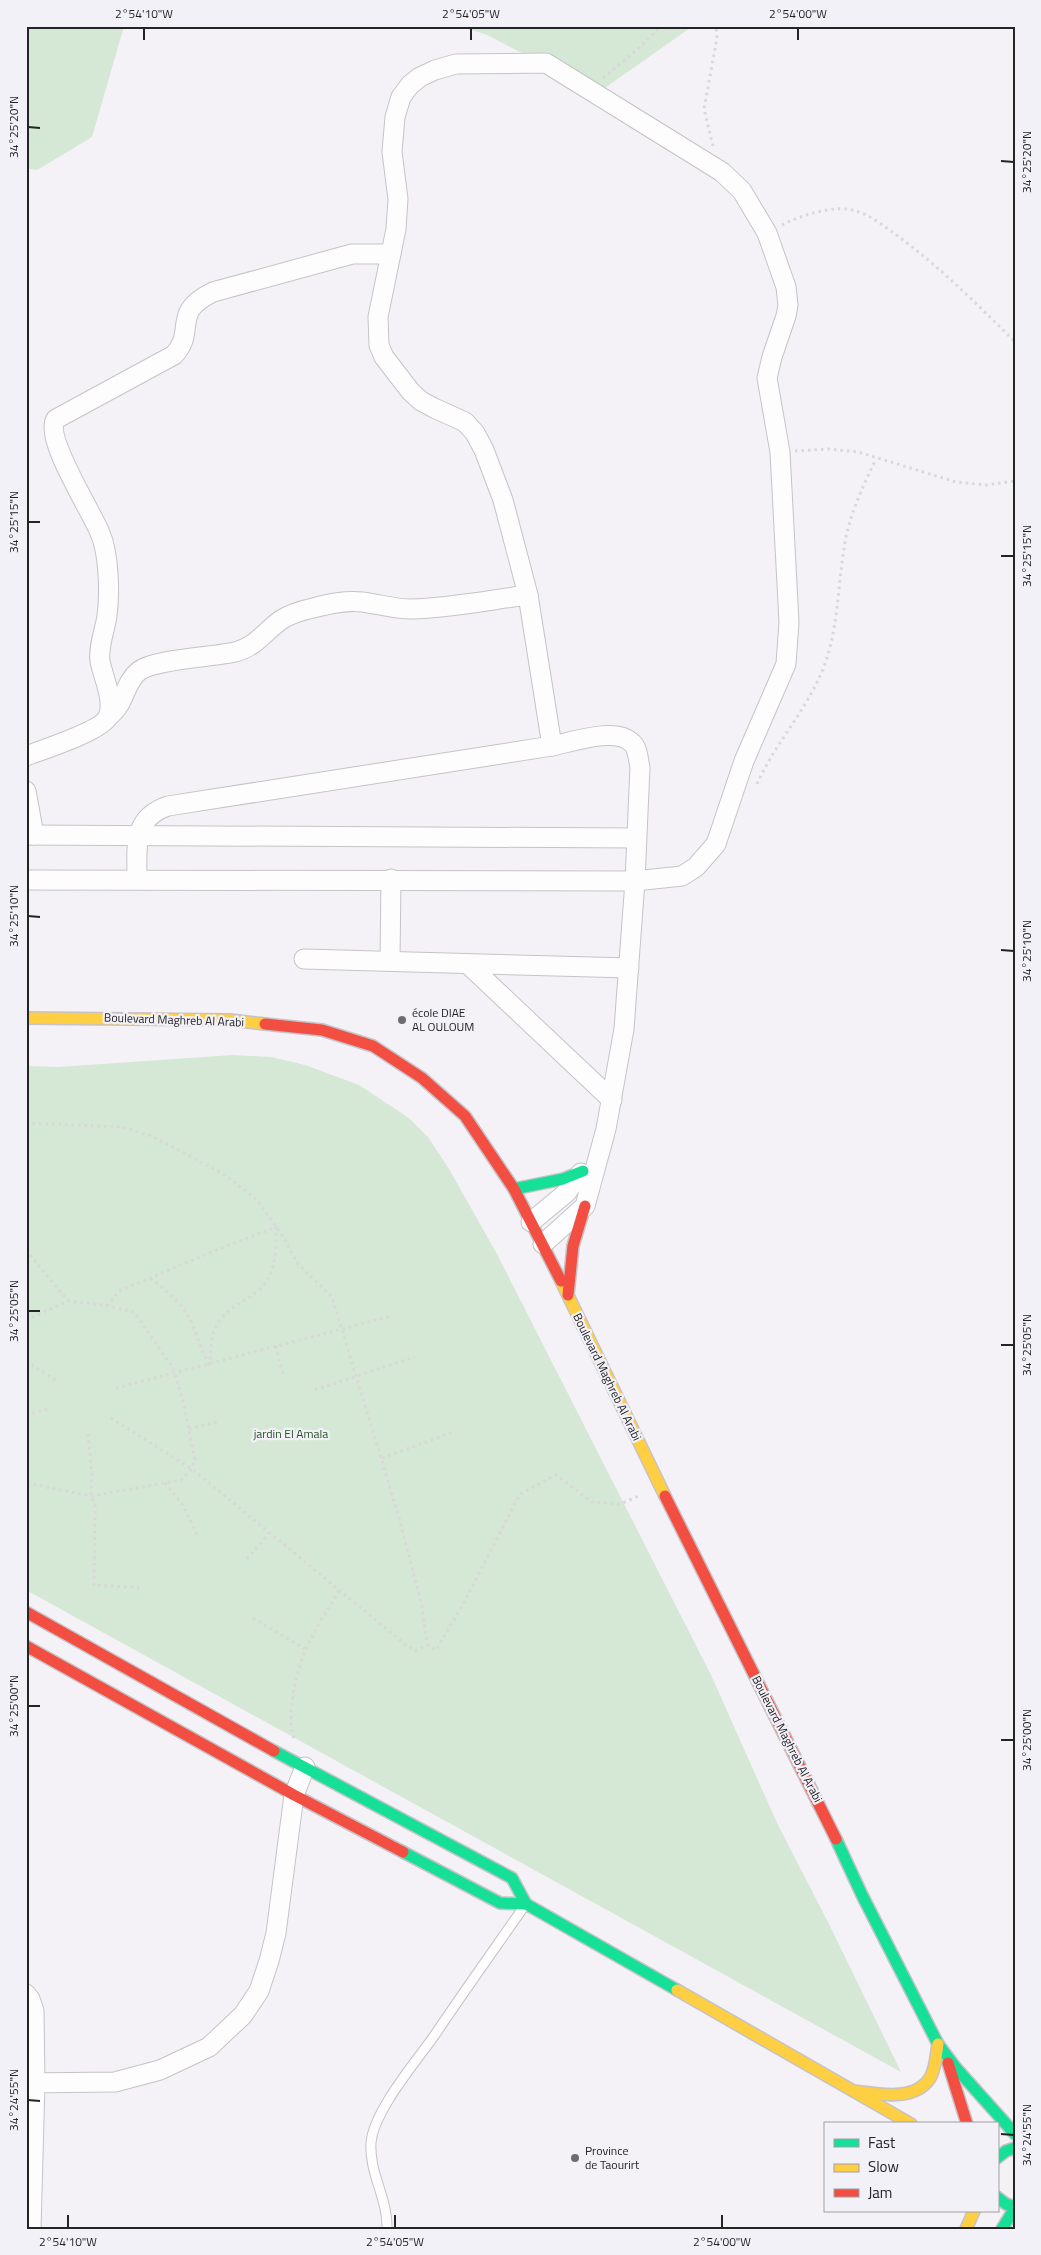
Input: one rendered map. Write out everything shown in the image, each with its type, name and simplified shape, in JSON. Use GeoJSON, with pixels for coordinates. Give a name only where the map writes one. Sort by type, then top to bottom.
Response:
{"type":"FeatureCollection","features":[{"type":"Feature","properties":{"kind":"main road","name":"Boulevard Maghreb Al Arabi"},"geometry":{"type":"LineString","coordinates":[[26,1018],[230,1020],[322,1030],[373,1046],[422,1078],[465,1116],[514,1190],[543,1244],[659,1486],[823,1810],[862,1895],[938,2044],[947,2059],[998,2112],[1015,2134]]}},
{"type":"Feature","properties":{"kind":"main road"},"geometry":{"type":"LineString","coordinates":[[514,1190],[562,1179],[583,1170]]}},
{"type":"Feature","properties":{"kind":"main road"},"geometry":{"type":"LineString","coordinates":[[568,1297],[573,1246],[585,1206]]}},
{"type":"Feature","properties":{"kind":"main road"},"geometry":{"type":"LineString","coordinates":[[26,1612],[107,1674],[294,1796],[500,1903],[526,1904],[907,2122]]}},
{"type":"Feature","properties":{"kind":"main road"},"geometry":{"type":"LineString","coordinates":[[26,1646],[107,1674],[266,1747],[305,1767],[512,1878],[526,1904]]}},
{"type":"Feature","properties":{"kind":"main road"},"geometry":{"type":"LineString","coordinates":[[854,2092],[891,2094],[918,2089],[926,2084],[930,2077],[938,2044]]}},
{"type":"Feature","properties":{"kind":"main road","name":"Boulevard Maghreb Al Arabi"},"geometry":{"type":"LineString","coordinates":[[947,2059],[966,2122]]}},
{"type":"Feature","properties":{"kind":"main road"},"geometry":{"type":"LineString","coordinates":[[998,2157],[1006,2151],[1015,2148]]}},
{"type":"Feature","properties":{"kind":"main road"},"geometry":{"type":"LineString","coordinates":[[998,2198],[1006,2204],[1015,2207],[1002,2229]]}},
{"type":"Feature","properties":{"kind":"main road"},"geometry":{"type":"LineString","coordinates":[[966,2229],[974,2212]]}},
{"type":"Feature","properties":{"kind":"street"},"geometry":{"type":"LineString","coordinates":[[26,880],[390,879],[635,881],[682,876],[696,867],[716,844],[744,761],[786,664],[789,622],[780,452],[767,378],[788,305],[781,269],[766,233],[742,191],[722,172],[546,63],[456,64],[420,77],[401,97],[395,117],[392,152],[398,199],[396,229],[378,317],[379,345],[390,364],[421,401],[465,422],[475,433],[484,450],[503,500],[528,595],[552,746]]}},
{"type":"Feature","properties":{"kind":"street"},"geometry":{"type":"LineString","coordinates":[[108,717],[109,698],[100,660],[107,614],[106,554],[100,533],[64,461],[52,424],[56,419],[174,355],[182,346],[188,310],[198,300],[213,292],[352,254],[391,254]]}},
{"type":"Feature","properties":{"kind":"street"},"geometry":{"type":"LineString","coordinates":[[26,756],[98,727],[121,704],[131,680],[140,670],[154,665],[211,657],[246,649],[264,637],[282,620],[312,608],[346,602],[362,602],[385,608],[411,609],[528,595]]}},
{"type":"Feature","properties":{"kind":"street"},"geometry":{"type":"LineString","coordinates":[[137,879],[138,835],[146,819],[155,810],[183,802],[552,746],[605,736],[618,735],[632,742],[638,752],[640,767],[635,881],[624,1029],[612,1100],[585,1206],[543,1244]]}},
{"type":"Feature","properties":{"kind":"street"},"geometry":{"type":"LineString","coordinates":[[26,791],[30,835],[636,838]]}},
{"type":"Feature","properties":{"kind":"street"},"geometry":{"type":"LineString","coordinates":[[390,879],[390,960]]}},
{"type":"Feature","properties":{"kind":"street"},"geometry":{"type":"LineString","coordinates":[[304,958],[390,960],[469,965],[630,968]]}},
{"type":"Feature","properties":{"kind":"street"},"geometry":{"type":"LineString","coordinates":[[469,965],[612,1100]]}},
{"type":"Feature","properties":{"kind":"street"},"geometry":{"type":"LineString","coordinates":[[531,1222],[566,1193],[603,1141]]}},
{"type":"Feature","properties":{"kind":"street"},"geometry":{"type":"LineString","coordinates":[[31,2083],[115,2082],[160,2070],[209,2047],[243,2015],[259,1992],[274,1942],[294,1796],[305,1767]]}},
{"type":"Feature","properties":{"kind":"street"},"geometry":{"type":"LineString","coordinates":[[26,1994],[34,2011],[29,2223]]}},
{"type":"Feature","properties":{"kind":"lane"},"geometry":{"type":"LineString","coordinates":[[387,2229],[388,2217],[372,2163],[371,2144],[373,2128],[378,2117],[526,1904]]}},
{"type":"Feature","properties":{"kind":"path"},"geometry":{"type":"LineString","coordinates":[[589,89],[637,50],[661,26]]}},
{"type":"Feature","properties":{"kind":"path"},"geometry":{"type":"LineString","coordinates":[[716,26],[717,38],[704,109],[707,129],[722,172]]}},
{"type":"Feature","properties":{"kind":"path"},"geometry":{"type":"LineString","coordinates":[[766,233],[795,218],[826,210],[855,210],[879,222],[916,249],[961,288],[1015,342]]}},
{"type":"Feature","properties":{"kind":"path"},"geometry":{"type":"LineString","coordinates":[[780,452],[829,450],[858,452],[956,482],[986,484],[1015,481]]}},
{"type":"Feature","properties":{"kind":"path"},"geometry":{"type":"LineString","coordinates":[[756,785],[774,750],[804,708],[826,660],[832,635],[846,538],[852,510],[876,459]]}},
{"type":"Feature","properties":{"kind":"path"},"geometry":{"type":"LineString","coordinates":[[26,1123],[122,1127],[152,1136],[225,1174],[257,1200],[298,1264],[332,1297],[382,1458],[422,1606],[427,1644],[436,1650],[461,1608],[520,1494],[556,1475],[592,1502],[620,1504],[659,1486]]}},
{"type":"Feature","properties":{"kind":"path"},"geometry":{"type":"LineString","coordinates":[[107,1306],[119,1291],[214,1251],[276,1228]]}},
{"type":"Feature","properties":{"kind":"path"},"geometry":{"type":"LineString","coordinates":[[210,1364],[210,1344],[218,1323],[235,1305],[256,1293],[273,1272],[276,1228]]}},
{"type":"Feature","properties":{"kind":"path"},"geometry":{"type":"LineString","coordinates":[[26,1250],[68,1301]]}},
{"type":"Feature","properties":{"kind":"path"},"geometry":{"type":"LineString","coordinates":[[150,1279],[171,1295],[186,1311],[203,1353],[210,1364]]}},
{"type":"Feature","properties":{"kind":"path"},"geometry":{"type":"LineString","coordinates":[[26,1320],[68,1301],[134,1312],[164,1352],[175,1372],[195,1459],[192,1469],[181,1480],[91,1496],[26,1483]]}},
{"type":"Feature","properties":{"kind":"path"},"geometry":{"type":"LineString","coordinates":[[116,1388],[392,1316]]}},
{"type":"Feature","properties":{"kind":"path"},"geometry":{"type":"LineString","coordinates":[[276,1346],[284,1376]]}},
{"type":"Feature","properties":{"kind":"path"},"geometry":{"type":"LineString","coordinates":[[314,1390],[414,1357]]}},
{"type":"Feature","properties":{"kind":"path"},"geometry":{"type":"LineString","coordinates":[[26,1361],[55,1380]]}},
{"type":"Feature","properties":{"kind":"path"},"geometry":{"type":"LineString","coordinates":[[26,1415],[48,1409]]}},
{"type":"Feature","properties":{"kind":"path"},"geometry":{"type":"LineString","coordinates":[[111,1418],[192,1469],[410,1648],[415,1650],[427,1644]]}},
{"type":"Feature","properties":{"kind":"path"},"geometry":{"type":"LineString","coordinates":[[189,1429],[217,1422]]}},
{"type":"Feature","properties":{"kind":"path"},"geometry":{"type":"LineString","coordinates":[[382,1458],[451,1433]]}},
{"type":"Feature","properties":{"kind":"path"},"geometry":{"type":"LineString","coordinates":[[88,1434],[92,1476],[91,1496],[94,1506],[94,1585],[143,1588]]}},
{"type":"Feature","properties":{"kind":"path"},"geometry":{"type":"LineString","coordinates":[[165,1483],[183,1505],[197,1535]]}},
{"type":"Feature","properties":{"kind":"path"},"geometry":{"type":"LineString","coordinates":[[247,1559],[269,1533]]}},
{"type":"Feature","properties":{"kind":"path"},"geometry":{"type":"LineString","coordinates":[[305,1767],[293,1734],[291,1712],[294,1680],[305,1649],[339,1591]]}},
{"type":"Feature","properties":{"kind":"path"},"geometry":{"type":"LineString","coordinates":[[253,1618],[305,1649]]}},
{"type":"Feature","properties":{"kind":"green space"},"geometry":{"type":"Polygon","coordinates":[[[26,26],[124,26],[92,137],[37,170],[26,168],[26,26]]]}},
{"type":"Feature","properties":{"kind":"green space"},"geometry":{"type":"Polygon","coordinates":[[[457,26],[693,26],[599,92],[485,34],[457,26]]]}},
{"type":"Feature","properties":{"kind":"green space","name":"jardin El Amala"},"geometry":{"type":"Polygon","coordinates":[[[233,1055],[271,1057],[305,1065],[359,1085],[409,1118],[428,1137],[449,1169],[497,1254],[711,1675],[777,1823],[829,1924],[901,2072],[26,1590],[26,1066],[58,1067],[233,1055]]]}},
{"type":"Feature","properties":{"kind":"traffic: fast"},"geometry":{"type":"LineString","coordinates":[[514,1189],[563,1179],[583,1171]]}},
{"type":"Feature","properties":{"kind":"traffic: fast"},"geometry":{"type":"LineString","coordinates":[[274,1751],[512,1878],[526,1904]]}},
{"type":"Feature","properties":{"kind":"traffic: fast"},"geometry":{"type":"LineString","coordinates":[[836,1839],[862,1895],[938,2044],[956,2068],[1015,2134]]}},
{"type":"Feature","properties":{"kind":"traffic: fast"},"geometry":{"type":"LineString","coordinates":[[403,1852],[500,1903],[526,1904],[677,1990]]}},
{"type":"Feature","properties":{"kind":"traffic: fast"},"geometry":{"type":"LineString","coordinates":[[998,2157],[1006,2151],[1015,2148]]}},
{"type":"Feature","properties":{"kind":"traffic: fast"},"geometry":{"type":"LineString","coordinates":[[998,2198],[1006,2204],[1015,2207]]}},
{"type":"Feature","properties":{"kind":"traffic: fast"},"geometry":{"type":"LineString","coordinates":[[1002,2229],[1015,2208]]}},
{"type":"Feature","properties":{"kind":"traffic: slow"},"geometry":{"type":"LineString","coordinates":[[26,1018],[230,1020],[265,1024]]}},
{"type":"Feature","properties":{"kind":"traffic: slow"},"geometry":{"type":"LineString","coordinates":[[561,1281],[665,1496]]}},
{"type":"Feature","properties":{"kind":"traffic: slow"},"geometry":{"type":"LineString","coordinates":[[677,1990],[908,2122]]}},
{"type":"Feature","properties":{"kind":"traffic: slow"},"geometry":{"type":"LineString","coordinates":[[854,2091],[885,2095],[915,2091],[923,2086],[932,2074],[938,2044]]}},
{"type":"Feature","properties":{"kind":"traffic: slow"},"geometry":{"type":"LineString","coordinates":[[966,2229],[974,2212]]}},
{"type":"Feature","properties":{"kind":"traffic: jam"},"geometry":{"type":"LineString","coordinates":[[265,1024],[322,1030],[373,1046],[422,1078],[465,1116],[514,1189],[561,1281]]}},
{"type":"Feature","properties":{"kind":"traffic: jam"},"geometry":{"type":"LineString","coordinates":[[568,1295],[573,1246],[585,1206]]}},
{"type":"Feature","properties":{"kind":"traffic: jam"},"geometry":{"type":"LineString","coordinates":[[665,1496],[836,1839]]}},
{"type":"Feature","properties":{"kind":"traffic: jam"},"geometry":{"type":"LineString","coordinates":[[26,1612],[274,1751]]}},
{"type":"Feature","properties":{"kind":"traffic: jam"},"geometry":{"type":"LineString","coordinates":[[26,1646],[294,1795],[403,1852]]}},
{"type":"Feature","properties":{"kind":"traffic: jam"},"geometry":{"type":"LineString","coordinates":[[948,2063],[966,2122]]}},
{"type":"Feature","properties":{"kind":"place","name":"école DIAE AL OULOUM"},"geometry":{"type":"Point","coordinates":[402,1020]}},
{"type":"Feature","properties":{"kind":"place","name":"Province de Taourirt"},"geometry":{"type":"Point","coordinates":[575,2158]}}]}
